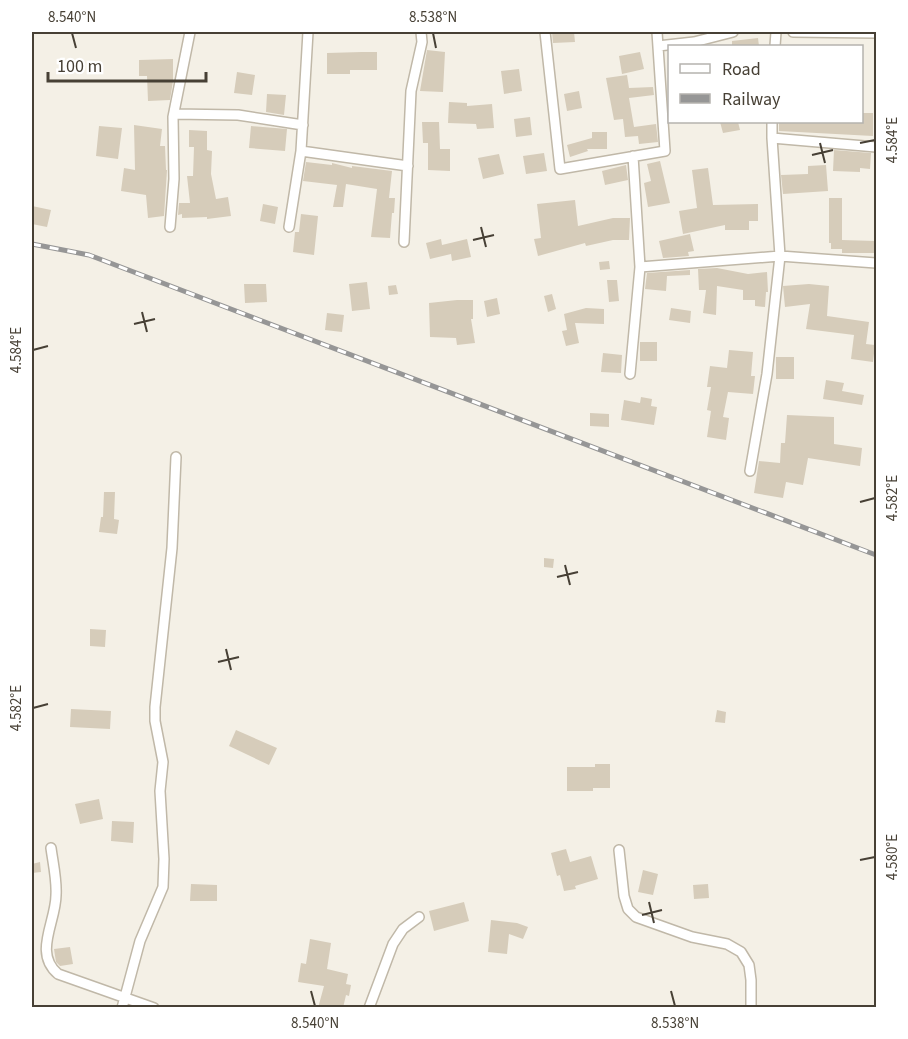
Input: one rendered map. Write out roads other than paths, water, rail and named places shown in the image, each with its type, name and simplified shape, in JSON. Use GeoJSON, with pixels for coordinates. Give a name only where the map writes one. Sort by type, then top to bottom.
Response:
{"type":"FeatureCollection","features":[{"type":"Feature","properties":{"kind":"street"},"geometry":{"type":"LineString","coordinates":[[170,227],[174,179],[174,114],[190,32]]}},
{"type":"Feature","properties":{"kind":"street"},"geometry":{"type":"LineString","coordinates":[[289,227],[301,151],[308,32]]}},
{"type":"Feature","properties":{"kind":"street"},"geometry":{"type":"LineString","coordinates":[[404,242],[411,91],[422,42],[421,32]]}},
{"type":"Feature","properties":{"kind":"street"},"geometry":{"type":"LineString","coordinates":[[545,32],[560,169],[665,151],[657,32]]}},
{"type":"Feature","properties":{"kind":"street"},"geometry":{"type":"LineString","coordinates":[[658,46],[694,42],[733,32]]}},
{"type":"Feature","properties":{"kind":"street"},"geometry":{"type":"LineString","coordinates":[[793,32],[876,33]]}},
{"type":"Feature","properties":{"kind":"street"},"geometry":{"type":"LineString","coordinates":[[174,114],[238,115],[303,125]]}},
{"type":"Feature","properties":{"kind":"street"},"geometry":{"type":"LineString","coordinates":[[750,471],[767,374],[780,256],[772,123]]}},
{"type":"Feature","properties":{"kind":"street"},"geometry":{"type":"LineString","coordinates":[[772,138],[876,147]]}},
{"type":"Feature","properties":{"kind":"street"},"geometry":{"type":"LineString","coordinates":[[301,151],[408,166]]}},
{"type":"Feature","properties":{"kind":"street"},"geometry":{"type":"LineString","coordinates":[[630,374],[640,267],[633,156]]}},
{"type":"Feature","properties":{"kind":"street"},"geometry":{"type":"LineString","coordinates":[[640,267],[780,256],[876,263]]}},
{"type":"Feature","properties":{"kind":"street"},"geometry":{"type":"LineString","coordinates":[[122,1008],[140,941],[163,887],[164,859],[160,790],[162,762],[155,707],[172,548],[176,457]]}},
{"type":"Feature","properties":{"kind":"street"},"geometry":{"type":"LineString","coordinates":[[51,848],[56,896],[46,942],[50,968],[58,975],[154,1008]]}},
{"type":"Feature","properties":{"kind":"street"},"geometry":{"type":"LineString","coordinates":[[619,850],[624,896],[628,909],[636,917],[692,937],[727,944],[741,952],[749,965],[752,980],[751,1008]]}},
{"type":"Feature","properties":{"kind":"street"},"geometry":{"type":"LineString","coordinates":[[369,1008],[393,944],[403,929],[419,917]]}},
{"type":"Feature","properties":{"kind":"railway"},"geometry":{"type":"LineString","coordinates":[[32,244],[89,255],[876,555]]}}]}
